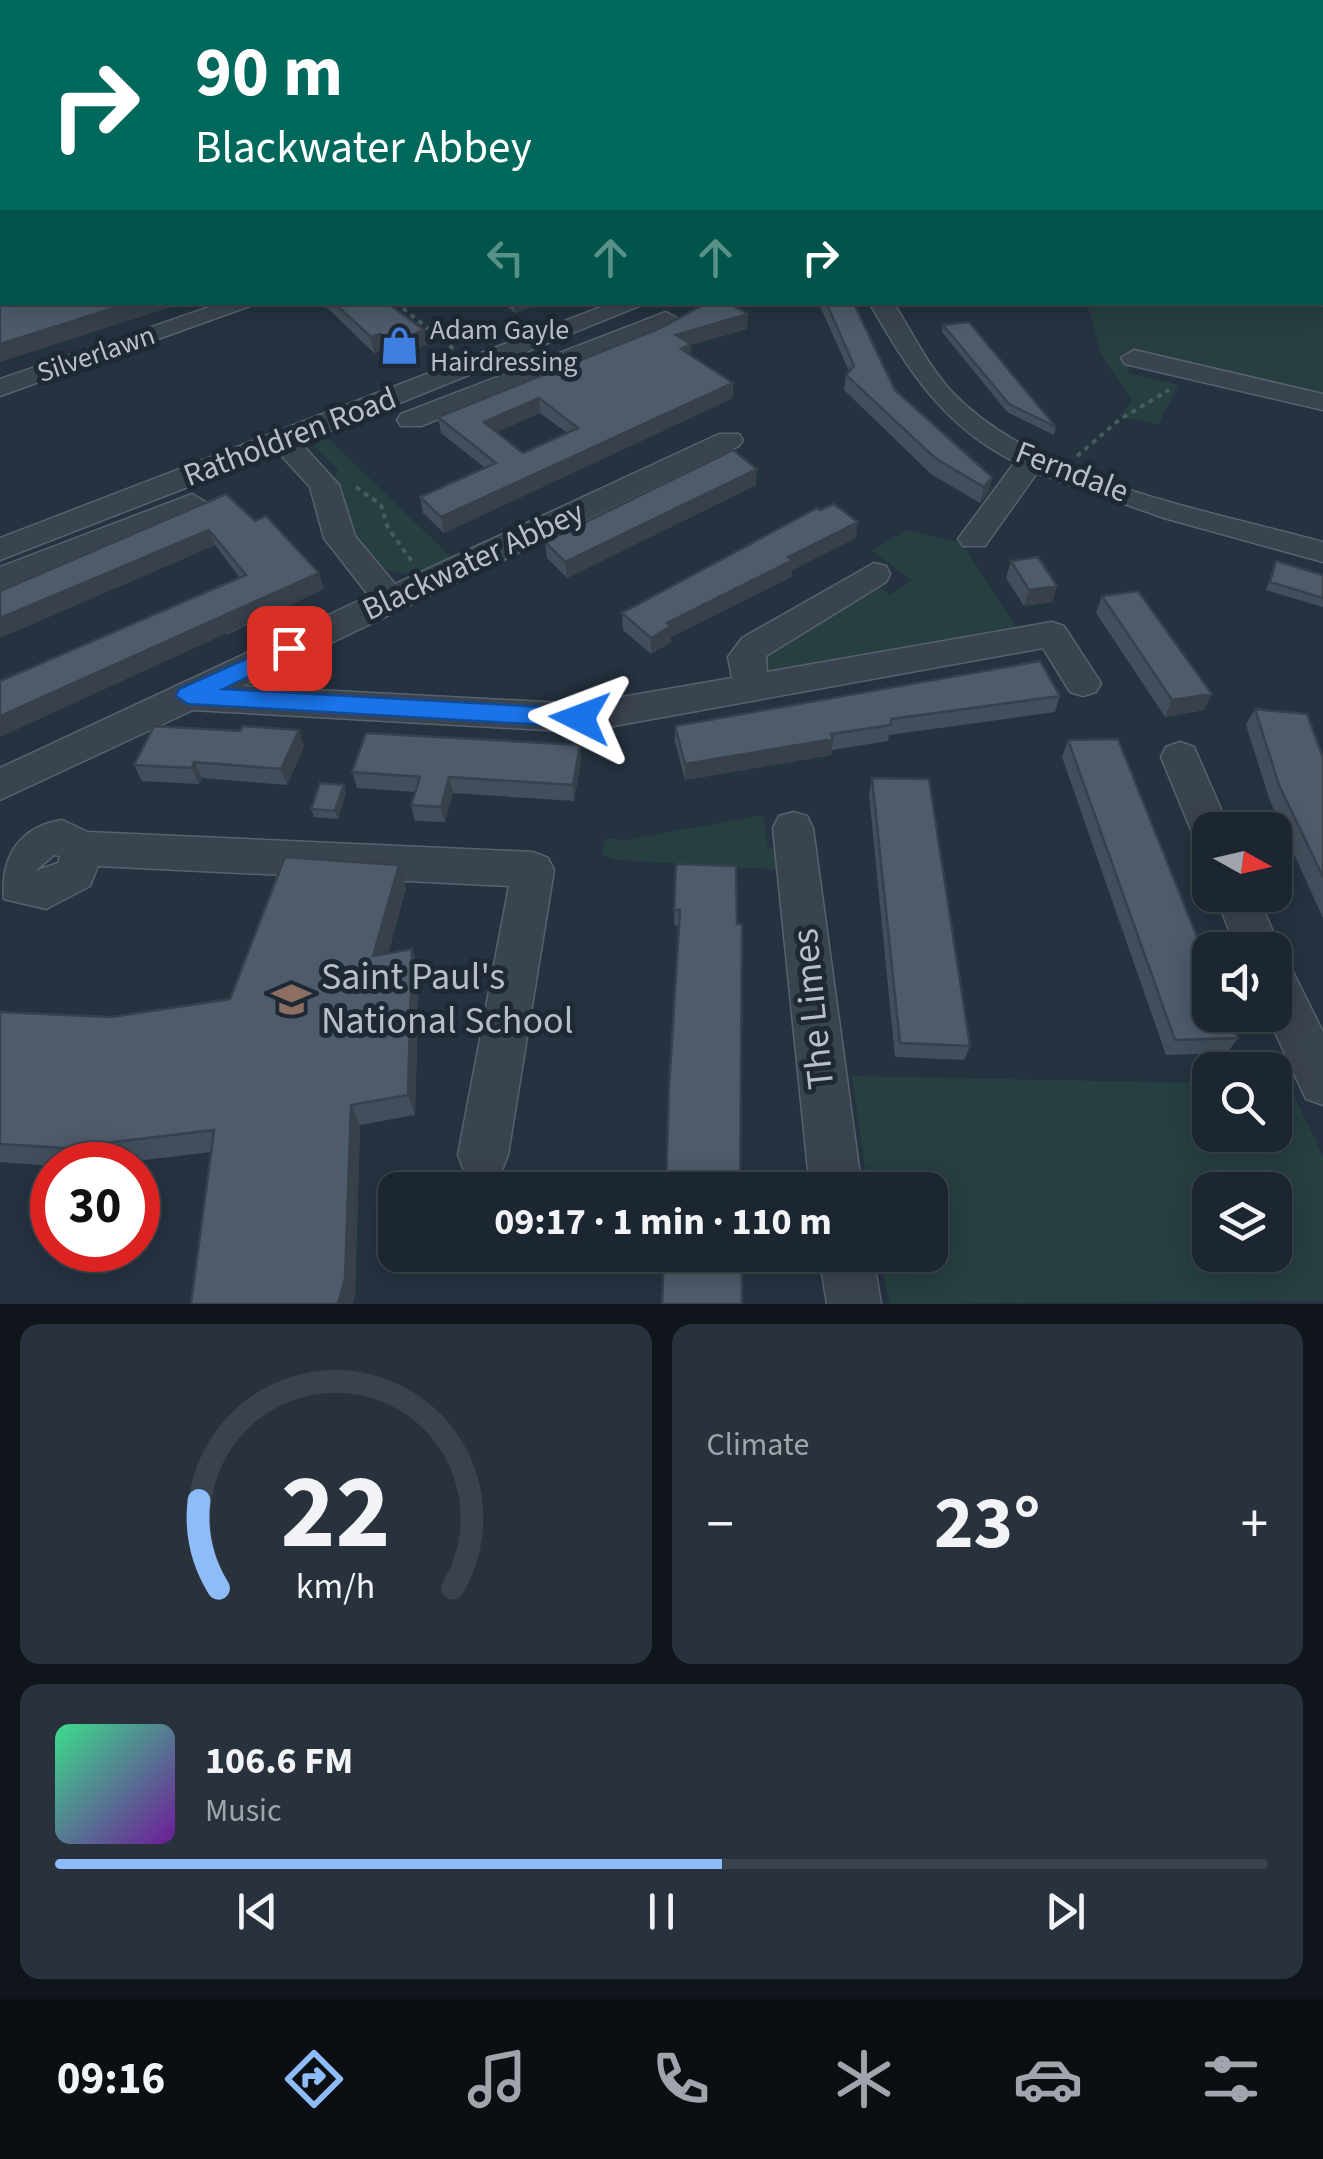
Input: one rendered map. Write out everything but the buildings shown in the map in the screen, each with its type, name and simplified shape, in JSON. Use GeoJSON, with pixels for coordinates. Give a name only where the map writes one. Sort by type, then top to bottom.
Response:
{"type":"FeatureCollection","features":[{"type":"Feature","properties":{"kind":"street","name":"Silverlawn"},"geometry":{"type":"LineString","coordinates":[[0,388],[240,305]]}},
{"type":"Feature","properties":{"kind":"street","name":"Ratholdren Road"},"geometry":{"type":"LineString","coordinates":[[0,550],[475,366],[525,360],[631,305]]}},
{"type":"Feature","properties":{"kind":"street","name":"Ferndale"},"geometry":{"type":"LineString","coordinates":[[884,305],[945,400],[975,426],[1031,461],[1323,552]]}},
{"type":"Feature","properties":{"kind":"street"},"geometry":{"type":"LineString","coordinates":[[411,420],[525,360],[666,319]]}},
{"type":"Feature","properties":{"kind":"street"},"geometry":{"type":"LineString","coordinates":[[1134,358],[1323,402]]}},
{"type":"Feature","properties":{"kind":"street"},"geometry":{"type":"LineString","coordinates":[[283,440],[324,485],[346,547],[390,600]]}},
{"type":"Feature","properties":{"kind":"street","name":"Blackwater Abbey"},"geometry":{"type":"LineString","coordinates":[[0,785],[729,440]]}},
{"type":"Feature","properties":{"kind":"street"},"geometry":{"type":"LineString","coordinates":[[974,538],[1031,461]]}},
{"type":"Feature","properties":{"kind":"street"},"geometry":{"type":"LineString","coordinates":[[0,579],[192,503]]}},
{"type":"Feature","properties":{"kind":"street"},"geometry":{"type":"LineString","coordinates":[[752,689],[746,658],[754,646],[874,574]]}},
{"type":"Feature","properties":{"kind":"street"},"geometry":{"type":"LineString","coordinates":[[188,696],[580,718],[1052,634],[1083,683]]}},
{"type":"Feature","properties":{"kind":"street"},"geometry":{"type":"LineString","coordinates":[[1180,757],[1203,812]]}},
{"type":"Feature","properties":{"kind":"street","name":"The Limes"},"geometry":{"type":"LineString","coordinates":[[793,828],[833,1172]]}},
{"type":"Feature","properties":{"kind":"street"},"geometry":{"type":"LineString","coordinates":[[8,863],[19,886],[46,891],[76,874],[83,849],[134,848],[533,870],[483,1156]]}},
{"type":"Feature","properties":{"kind":"street"},"geometry":{"type":"LineString","coordinates":[[1292,1018],[1323,1082]]}},
{"type":"Feature","properties":{"kind":"street"},"geometry":{"type":"LineString","coordinates":[[849,1272],[854,1304]]}},
{"type":"Feature","properties":{"kind":"path"},"geometry":{"type":"LineString","coordinates":[[399,305],[475,366]]}},
{"type":"Feature","properties":{"kind":"path"},"geometry":{"type":"LineString","coordinates":[[1060,472],[1119,420],[1149,401],[1179,385],[1215,377]]}},
{"type":"Feature","properties":{"kind":"path"},"geometry":{"type":"LineString","coordinates":[[316,474],[348,480],[381,505],[404,554],[431,580]]}},
{"type":"Feature","properties":{"kind":"green space"},"geometry":{"type":"Polygon","coordinates":[[[1088,305],[1323,305],[1323,397],[1134,353],[1128,373],[1179,385],[1158,425],[1120,416],[1132,401],[1101,355],[1088,305]]]}},
{"type":"Feature","properties":{"kind":"green space"},"geometry":{"type":"Polygon","coordinates":[[[326,436],[454,560],[428,571],[406,574],[388,570],[373,560],[350,526],[332,482],[338,470],[314,447],[318,438],[326,436]]]}},
{"type":"Feature","properties":{"kind":"green space"},"geometry":{"type":"Polygon","coordinates":[[[906,530],[962,543],[1020,633],[777,675],[762,670],[766,653],[878,587],[890,595],[912,580],[871,551],[906,530]]]}},
{"type":"Feature","properties":{"kind":"green space"},"geometry":{"type":"Polygon","coordinates":[[[763,815],[768,847],[782,849],[784,870],[615,860],[601,854],[606,838],[625,840],[763,815]]]}},
{"type":"Feature","properties":{"kind":"green space"},"geometry":{"type":"Polygon","coordinates":[[[852,1076],[1192,1083],[1192,1152],[1292,1152],[1292,1091],[1323,1156],[1323,1301],[890,1304],[883,1272],[948,1272],[948,1172],[865,1172],[852,1076]]]}},
{"type":"Feature","properties":{"kind":"place","name":"Adam Gayle Hairdressing"},"geometry":{"type":"Point","coordinates":[400,346]}},
{"type":"Feature","properties":{"kind":"place","name":"Saint Paul's National School"},"geometry":{"type":"Point","coordinates":[291,999]}},
{"type":"Feature","properties":{"kind":"route"},"geometry":{"type":"LineString","coordinates":[[289,648],[188,696],[580,718]]}}]}
